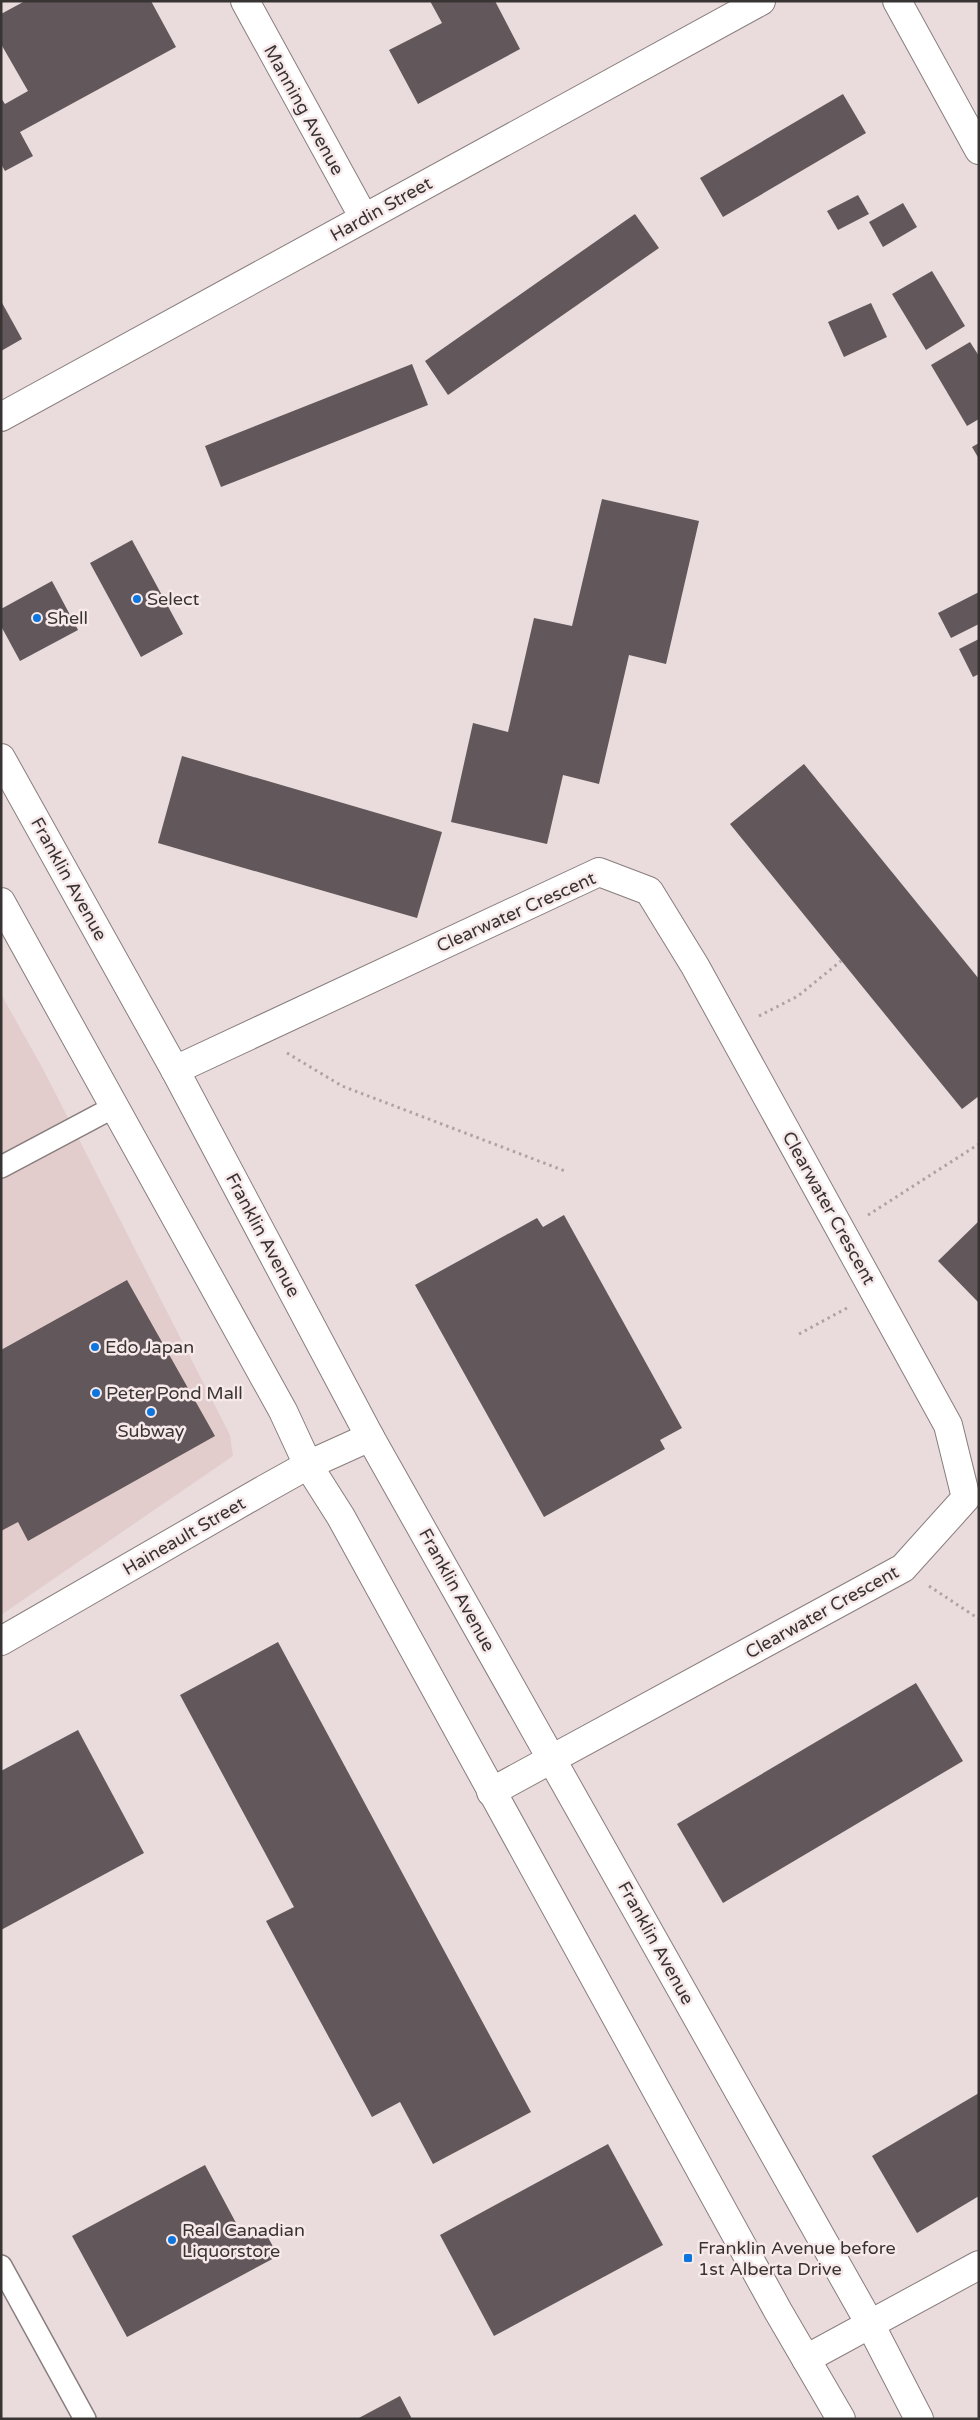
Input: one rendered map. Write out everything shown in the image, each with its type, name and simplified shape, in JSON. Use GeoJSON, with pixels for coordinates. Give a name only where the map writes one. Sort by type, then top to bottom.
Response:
{"type":"FeatureCollection","features":[{"type":"Feature","properties":{"kind":"street","name":"Manning Avenue"},"geometry":{"type":"LineString","coordinates":[[245,1],[364,218]]}},
{"type":"Feature","properties":{"kind":"street","name":"Hardin Street"},"geometry":{"type":"LineString","coordinates":[[1,417],[761,1]]}},
{"type":"Feature","properties":{"kind":"street"},"geometry":{"type":"LineString","coordinates":[[897,1],[979,150]]}},
{"type":"Feature","properties":{"kind":"street","name":"Franklin Avenue"},"geometry":{"type":"LineString","coordinates":[[1,758],[175,1070],[370,1438],[870,2324],[919,2419]]}},
{"type":"Feature","properties":{"kind":"street","name":"Clearwater Crescent"},"geometry":{"type":"LineString","coordinates":[[175,1070],[599,872],[649,891],[695,966],[948,1425],[966,1498],[903,1568],[553,1760],[491,1792]]}},
{"type":"Feature","properties":{"kind":"street"},"geometry":{"type":"LineString","coordinates":[[1,902],[283,1411],[308,1465],[341,1517],[491,1792],[841,2419]]}},
{"type":"Feature","properties":{"kind":"street","name":"Haineault Street"},"geometry":{"type":"LineString","coordinates":[[1,1641],[308,1465],[370,1438]]}},
{"type":"Feature","properties":{"kind":"street"},"geometry":{"type":"LineString","coordinates":[[806,2359],[979,2265]]}},
{"type":"Feature","properties":{"kind":"lane"},"geometry":{"type":"LineString","coordinates":[[1,1167],[114,1107]]}},
{"type":"Feature","properties":{"kind":"lane"},"geometry":{"type":"LineString","coordinates":[[1,2266],[85,2419]]}},
{"type":"Feature","properties":{"kind":"path"},"geometry":{"type":"LineString","coordinates":[[730,1030],[798,996],[841,962]]}},
{"type":"Feature","properties":{"kind":"path"},"geometry":{"type":"LineString","coordinates":[[254,1033],[342,1086],[565,1170]]}},
{"type":"Feature","properties":{"kind":"path"},"geometry":{"type":"LineString","coordinates":[[842,1232],[979,1144]]}},
{"type":"Feature","properties":{"kind":"path"},"geometry":{"type":"LineString","coordinates":[[799,1334],[875,1293]]}},
{"type":"Feature","properties":{"kind":"path"},"geometry":{"type":"LineString","coordinates":[[903,1568],[979,1619]]}},
{"type":"Feature","properties":{"kind":"shaded area"},"geometry":{"type":"Polygon","coordinates":[[[1,994],[43,1069],[230,1435],[233,1456],[1,1615],[1,994]]]}},
{"type":"Feature","properties":{"kind":"building"},"geometry":{"type":"Polygon","coordinates":[[[25,1],[151,1],[176,47],[20,132],[33,156],[5,171],[1,164],[1,98],[5,104],[28,91],[1,44],[1,14],[25,1]]]}},
{"type":"Feature","properties":{"kind":"building"},"geometry":{"type":"Polygon","coordinates":[[[430,1],[495,1],[520,49],[418,104],[389,50],[442,23],[430,1]]]}},
{"type":"Feature","properties":{"kind":"building"},"geometry":{"type":"Polygon","coordinates":[[[843,94],[866,133],[723,217],[700,178],[843,94]]]}},
{"type":"Feature","properties":{"kind":"building"},"geometry":{"type":"Polygon","coordinates":[[[858,195],[869,214],[838,230],[827,211],[858,195]]]}},
{"type":"Feature","properties":{"kind":"building"},"geometry":{"type":"Polygon","coordinates":[[[903,203],[917,227],[883,247],[869,222],[903,203]]]}},
{"type":"Feature","properties":{"kind":"building"},"geometry":{"type":"Polygon","coordinates":[[[635,214],[659,248],[448,395],[425,361],[635,214]]]}},
{"type":"Feature","properties":{"kind":"building"},"geometry":{"type":"Polygon","coordinates":[[[932,271],[965,326],[926,350],[892,294],[932,271]]]}},
{"type":"Feature","properties":{"kind":"building"},"geometry":{"type":"Polygon","coordinates":[[[1,301],[22,339],[1,351],[1,301]]]}},
{"type":"Feature","properties":{"kind":"building"},"geometry":{"type":"Polygon","coordinates":[[[871,303],[887,337],[844,357],[828,322],[871,303]]]}},
{"type":"Feature","properties":{"kind":"building"},"geometry":{"type":"Polygon","coordinates":[[[970,342],[979,356],[979,419],[967,426],[931,365],[970,342]]]}},
{"type":"Feature","properties":{"kind":"building"},"geometry":{"type":"Polygon","coordinates":[[[412,364],[428,405],[221,487],[205,446],[412,364]]]}},
{"type":"Feature","properties":{"kind":"building"},"geometry":{"type":"Polygon","coordinates":[[[979,443],[979,459],[972,447],[979,443]]]}},
{"type":"Feature","properties":{"kind":"building"},"geometry":{"type":"Polygon","coordinates":[[[602,499],[699,521],[666,664],[629,655],[599,784],[563,775],[547,844],[451,822],[473,723],[508,732],[534,618],[572,626],[602,499]]]}},
{"type":"Feature","properties":{"kind":"building","name":"Select"},"geometry":{"type":"Polygon","coordinates":[[[132,540],[183,634],[141,657],[90,563],[132,540]]]}},
{"type":"Feature","properties":{"kind":"building","name":"Shell"},"geometry":{"type":"Polygon","coordinates":[[[52,581],[78,630],[20,661],[1,626],[1,609],[52,581]]]}},
{"type":"Feature","properties":{"kind":"building"},"geometry":{"type":"Polygon","coordinates":[[[979,592],[979,624],[951,638],[938,613],[979,592]]]}},
{"type":"Feature","properties":{"kind":"building"},"geometry":{"type":"Polygon","coordinates":[[[979,639],[979,674],[973,677],[959,649],[979,639]]]}},
{"type":"Feature","properties":{"kind":"building"},"geometry":{"type":"Polygon","coordinates":[[[182,756],[442,832],[417,918],[158,843],[182,756]]]}},
{"type":"Feature","properties":{"kind":"building"},"geometry":{"type":"Polygon","coordinates":[[[804,764],[979,979],[979,1096],[962,1109],[730,824],[804,764]]]}},
{"type":"Feature","properties":{"kind":"building"},"geometry":{"type":"Polygon","coordinates":[[[564,1215],[682,1428],[660,1440],[665,1449],[544,1517],[415,1285],[537,1218],[543,1227],[564,1215]]]}},
{"type":"Feature","properties":{"kind":"building"},"geometry":{"type":"Polygon","coordinates":[[[979,1221],[979,1303],[938,1261],[979,1221]]]}},
{"type":"Feature","properties":{"kind":"building","name":"Peter Pond Mall"},"geometry":{"type":"Polygon","coordinates":[[[127,1280],[215,1436],[28,1541],[18,1522],[1,1531],[1,1350],[127,1280]]]}},
{"type":"Feature","properties":{"kind":"building"},"geometry":{"type":"Polygon","coordinates":[[[278,1642],[531,2112],[433,2164],[400,2102],[372,2117],[266,1921],[294,1907],[180,1695],[278,1642]]]}},
{"type":"Feature","properties":{"kind":"building"},"geometry":{"type":"Polygon","coordinates":[[[916,1683],[963,1761],[723,1903],[677,1824],[916,1683]]]}},
{"type":"Feature","properties":{"kind":"building"},"geometry":{"type":"Polygon","coordinates":[[[78,1730],[144,1853],[1,1930],[1,1771],[78,1730]]]}},
{"type":"Feature","properties":{"kind":"building"},"geometry":{"type":"Polygon","coordinates":[[[979,2093],[979,2196],[917,2233],[872,2156],[979,2093]]]}},
{"type":"Feature","properties":{"kind":"building"},"geometry":{"type":"Polygon","coordinates":[[[608,2144],[663,2245],[494,2336],[440,2235],[608,2144]]]}},
{"type":"Feature","properties":{"kind":"building"},"geometry":{"type":"Polygon","coordinates":[[[205,2165],[243,2236],[262,2226],[278,2256],[127,2337],[72,2236],[205,2165]]]}},
{"type":"Feature","properties":{"kind":"building"},"geometry":{"type":"Polygon","coordinates":[[[400,2396],[412,2419],[357,2419],[400,2396]]]}},
{"type":"Feature","properties":{"kind":"place","name":"Select"},"geometry":{"type":"Point","coordinates":[137,599]}},
{"type":"Feature","properties":{"kind":"place","name":"Shell"},"geometry":{"type":"Point","coordinates":[37,618]}},
{"type":"Feature","properties":{"kind":"place","name":"Edo Japan"},"geometry":{"type":"Point","coordinates":[95,1347]}},
{"type":"Feature","properties":{"kind":"place","name":"Peter Pond Mall"},"geometry":{"type":"Point","coordinates":[96,1393]}},
{"type":"Feature","properties":{"kind":"place","name":"Subway"},"geometry":{"type":"Point","coordinates":[151,1412]}},
{"type":"Feature","properties":{"kind":"place","name":"Real Canadian Liquorstore"},"geometry":{"type":"Point","coordinates":[172,2240]}},
{"type":"Feature","properties":{"kind":"place","name":"Franklin Avenue before 1st Alberta Drive"},"geometry":{"type":"Point","coordinates":[688,2258]}}]}
